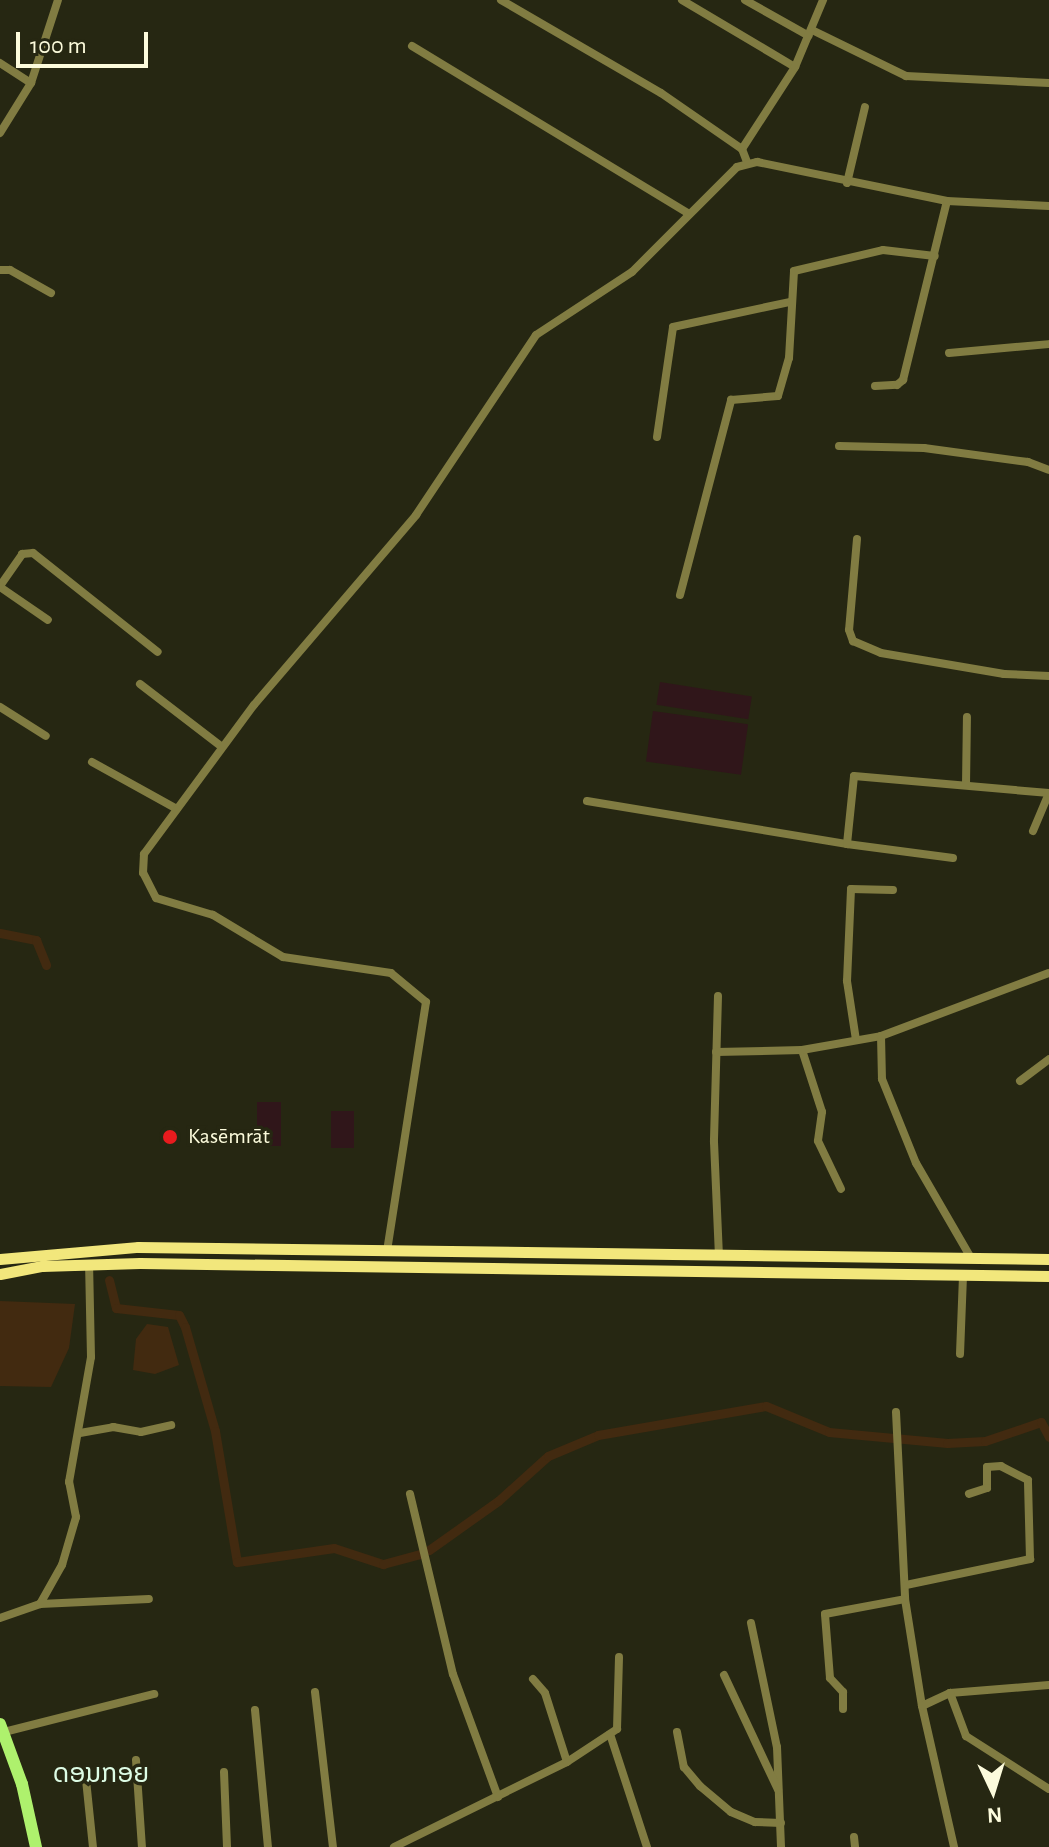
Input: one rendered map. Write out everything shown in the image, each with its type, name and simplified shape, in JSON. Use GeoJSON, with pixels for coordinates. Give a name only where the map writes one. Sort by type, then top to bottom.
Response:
{"type":"FeatureCollection","features":[{"type":"Feature","properties":{"kind":"main road"},"geometry":{"type":"LineString","coordinates":[[2,1728],[22,1784],[36,1847]]}},
{"type":"Feature","properties":{"kind":"street"},"geometry":{"type":"LineString","coordinates":[[0,133],[31,83],[58,0]]}},
{"type":"Feature","properties":{"kind":"street"},"geometry":{"type":"LineString","coordinates":[[501,0],[661,93],[742,149],[747,162]]}},
{"type":"Feature","properties":{"kind":"street"},"geometry":{"type":"LineString","coordinates":[[682,0],[795,67]]}},
{"type":"Feature","properties":{"kind":"street"},"geometry":{"type":"LineString","coordinates":[[745,0],[906,76],[1049,83]]}},
{"type":"Feature","properties":{"kind":"street"},"geometry":{"type":"LineString","coordinates":[[742,149],[795,67],[823,0]]}},
{"type":"Feature","properties":{"kind":"street"},"geometry":{"type":"LineString","coordinates":[[412,46],[689,214]]}},
{"type":"Feature","properties":{"kind":"street"},"geometry":{"type":"LineString","coordinates":[[0,63],[31,83]]}},
{"type":"Feature","properties":{"kind":"street"},"geometry":{"type":"LineString","coordinates":[[847,183],[865,107]]}},
{"type":"Feature","properties":{"kind":"street"},"geometry":{"type":"LineString","coordinates":[[387,1251],[426,1002],[391,973],[283,957],[213,915],[156,898],[142,864],[222,747],[409,525],[536,335],[632,272],[689,214],[747,162]]}},
{"type":"Feature","properties":{"kind":"street"},"geometry":{"type":"LineString","coordinates":[[747,162],[947,201],[1049,206]]}},
{"type":"Feature","properties":{"kind":"street"},"geometry":{"type":"LineString","coordinates":[[875,386],[897,385],[903,380],[947,201]]}},
{"type":"Feature","properties":{"kind":"street"},"geometry":{"type":"LineString","coordinates":[[680,595],[731,400],[778,396],[789,358],[790,302],[799,267],[883,250],[935,256]]}},
{"type":"Feature","properties":{"kind":"street"},"geometry":{"type":"LineString","coordinates":[[0,270],[10,270],[51,293]]}},
{"type":"Feature","properties":{"kind":"street"},"geometry":{"type":"LineString","coordinates":[[657,437],[673,327],[790,302]]}},
{"type":"Feature","properties":{"kind":"street"},"geometry":{"type":"LineString","coordinates":[[949,353],[1049,344]]}},
{"type":"Feature","properties":{"kind":"street"},"geometry":{"type":"LineString","coordinates":[[839,446],[924,448],[1028,462],[1049,470]]}},
{"type":"Feature","properties":{"kind":"street"},"geometry":{"type":"LineString","coordinates":[[857,539],[849,630],[853,641],[881,653],[1004,674],[1049,676]]}},
{"type":"Feature","properties":{"kind":"street"},"geometry":{"type":"LineString","coordinates":[[48,620],[0,586],[22,554],[33,553],[158,652]]}},
{"type":"Feature","properties":{"kind":"street"},"geometry":{"type":"LineString","coordinates":[[140,684],[222,747]]}},
{"type":"Feature","properties":{"kind":"street"},"geometry":{"type":"LineString","coordinates":[[0,707],[46,736]]}},
{"type":"Feature","properties":{"kind":"street"},"geometry":{"type":"LineString","coordinates":[[966,785],[967,717]]}},
{"type":"Feature","properties":{"kind":"street"},"geometry":{"type":"LineString","coordinates":[[92,762],[177,809]]}},
{"type":"Feature","properties":{"kind":"street"},"geometry":{"type":"LineString","coordinates":[[847,844],[854,776],[1049,793],[1033,831]]}},
{"type":"Feature","properties":{"kind":"street"},"geometry":{"type":"LineString","coordinates":[[587,801],[847,844],[953,858]]}},
{"type":"Feature","properties":{"kind":"street"},"geometry":{"type":"LineString","coordinates":[[856,1040],[847,981],[851,889],[893,890]]}},
{"type":"Feature","properties":{"kind":"street"},"geometry":{"type":"LineString","coordinates":[[716,1052],[802,1050],[881,1036],[1049,973]]}},
{"type":"Feature","properties":{"kind":"street"},"geometry":{"type":"LineString","coordinates":[[718,996],[719,1256]]}},
{"type":"Feature","properties":{"kind":"street"},"geometry":{"type":"LineString","coordinates":[[881,1036],[882,1079],[916,1163],[971,1258]]}},
{"type":"Feature","properties":{"kind":"street"},"geometry":{"type":"LineString","coordinates":[[802,1050],[822,1112],[818,1141],[841,1189]]}},
{"type":"Feature","properties":{"kind":"street"},"geometry":{"type":"LineString","coordinates":[[1020,1081],[1049,1059]]}},
{"type":"Feature","properties":{"kind":"street"},"geometry":{"type":"LineString","coordinates":[[0,1259],[87,1249],[232,1249],[1049,1259]]}},
{"type":"Feature","properties":{"kind":"street"},"geometry":{"type":"LineString","coordinates":[[232,1249],[232,1265]]}},
{"type":"Feature","properties":{"kind":"street"},"geometry":{"type":"LineString","coordinates":[[40,1604],[72,1537],[77,1510],[69,1482],[91,1357],[89,1264]]}},
{"type":"Feature","properties":{"kind":"street"},"geometry":{"type":"LineString","coordinates":[[0,1274],[89,1264],[1049,1276]]}},
{"type":"Feature","properties":{"kind":"street"},"geometry":{"type":"LineString","coordinates":[[960,1354],[963,1275]]}},
{"type":"Feature","properties":{"kind":"street"},"geometry":{"type":"LineString","coordinates":[[896,1412],[899,1535],[905,1599],[922,1706],[954,1847]]}},
{"type":"Feature","properties":{"kind":"street"},"geometry":{"type":"LineString","coordinates":[[80,1433],[113,1427],[141,1432],[171,1425]]}},
{"type":"Feature","properties":{"kind":"street"},"geometry":{"type":"LineString","coordinates":[[906,1585],[1030,1559],[1028,1480],[1001,1466],[987,1467],[987,1488],[969,1494]]}},
{"type":"Feature","properties":{"kind":"street"},"geometry":{"type":"LineString","coordinates":[[410,1494],[453,1674],[498,1797]]}},
{"type":"Feature","properties":{"kind":"street"},"geometry":{"type":"LineString","coordinates":[[0,1618],[40,1604],[149,1599]]}},
{"type":"Feature","properties":{"kind":"street"},"geometry":{"type":"LineString","coordinates":[[843,1709],[843,1692],[830,1678],[825,1614],[842,1606],[905,1599]]}},
{"type":"Feature","properties":{"kind":"street"},"geometry":{"type":"LineString","coordinates":[[751,1623],[777,1747],[781,1847]]}},
{"type":"Feature","properties":{"kind":"street"},"geometry":{"type":"LineString","coordinates":[[394,1847],[567,1762],[610,1734],[620,1725],[619,1657]]}},
{"type":"Feature","properties":{"kind":"street"},"geometry":{"type":"LineString","coordinates":[[724,1675],[778,1791]]}},
{"type":"Feature","properties":{"kind":"street"},"geometry":{"type":"LineString","coordinates":[[533,1679],[549,1702],[567,1762]]}},
{"type":"Feature","properties":{"kind":"street"},"geometry":{"type":"LineString","coordinates":[[922,1706],[950,1693],[1049,1685]]}},
{"type":"Feature","properties":{"kind":"street"},"geometry":{"type":"LineString","coordinates":[[315,1692],[333,1847]]}},
{"type":"Feature","properties":{"kind":"street"},"geometry":{"type":"LineString","coordinates":[[950,1693],[966,1736],[1049,1789]]}},
{"type":"Feature","properties":{"kind":"street"},"geometry":{"type":"LineString","coordinates":[[2,1728],[154,1694]]}},
{"type":"Feature","properties":{"kind":"street"},"geometry":{"type":"LineString","coordinates":[[255,1710],[268,1847]]}},
{"type":"Feature","properties":{"kind":"street"},"geometry":{"type":"LineString","coordinates":[[677,1732],[684,1767],[700,1786],[731,1812],[755,1822],[781,1823]]}},
{"type":"Feature","properties":{"kind":"street"},"geometry":{"type":"LineString","coordinates":[[610,1734],[647,1847]]}},
{"type":"Feature","properties":{"kind":"street"},"geometry":{"type":"LineString","coordinates":[[136,1760],[142,1847]]}},
{"type":"Feature","properties":{"kind":"street"},"geometry":{"type":"LineString","coordinates":[[85,1770],[93,1847]]}},
{"type":"Feature","properties":{"kind":"street"},"geometry":{"type":"LineString","coordinates":[[224,1772],[227,1847]]}},
{"type":"Feature","properties":{"kind":"street"},"geometry":{"type":"LineString","coordinates":[[854,1837],[855,1847]]}},
{"type":"Feature","properties":{"kind":"shaded area"},"geometry":{"type":"Polygon","coordinates":[[[660,682],[752,697],[748,719],[656,705],[660,682]]]}},
{"type":"Feature","properties":{"kind":"shaded area"},"geometry":{"type":"Polygon","coordinates":[[[653,711],[748,724],[741,775],[646,762],[653,711]]]}},
{"type":"Feature","properties":{"kind":"shaded area"},"geometry":{"type":"Polygon","coordinates":[[[257,1102],[281,1102],[281,1146],[257,1146],[257,1102]]]}},
{"type":"Feature","properties":{"kind":"shaded area"},"geometry":{"type":"Polygon","coordinates":[[[331,1111],[354,1111],[354,1148],[331,1148],[331,1111]]]}},
{"type":"Feature","properties":{"kind":"shaded area"},"geometry":{"type":"Polygon","coordinates":[[[0,1301],[75,1304],[69,1348],[51,1387],[0,1386],[0,1301]]]}},
{"type":"Feature","properties":{"kind":"shaded area"},"geometry":{"type":"Polygon","coordinates":[[[147,1324],[168,1327],[179,1365],[155,1374],[133,1370],[136,1339],[147,1324]]]}},
{"type":"Feature","properties":{"kind":"waterway"},"geometry":{"type":"LineString","coordinates":[[0,933],[36,940],[46,965]]}},
{"type":"Feature","properties":{"kind":"waterway"},"geometry":{"type":"LineString","coordinates":[[109,1280],[116,1308],[179,1315],[185,1327],[215,1431],[237,1562],[334,1548],[383,1564],[420,1554]]}},
{"type":"Feature","properties":{"kind":"waterway"},"geometry":{"type":"LineString","coordinates":[[429,1550],[498,1501],[548,1456],[598,1435],[766,1406],[829,1432],[947,1443],[985,1441],[1041,1422],[1049,1437]]}},
{"type":"Feature","properties":{"kind":"place","name":"Kasēmrāt"},"geometry":{"type":"Point","coordinates":[170,1137]}},
{"type":"Feature","properties":{"kind":"district","name":"ດອນກອຍ"},"geometry":{"type":"Point","coordinates":[101,1775]}}]}
